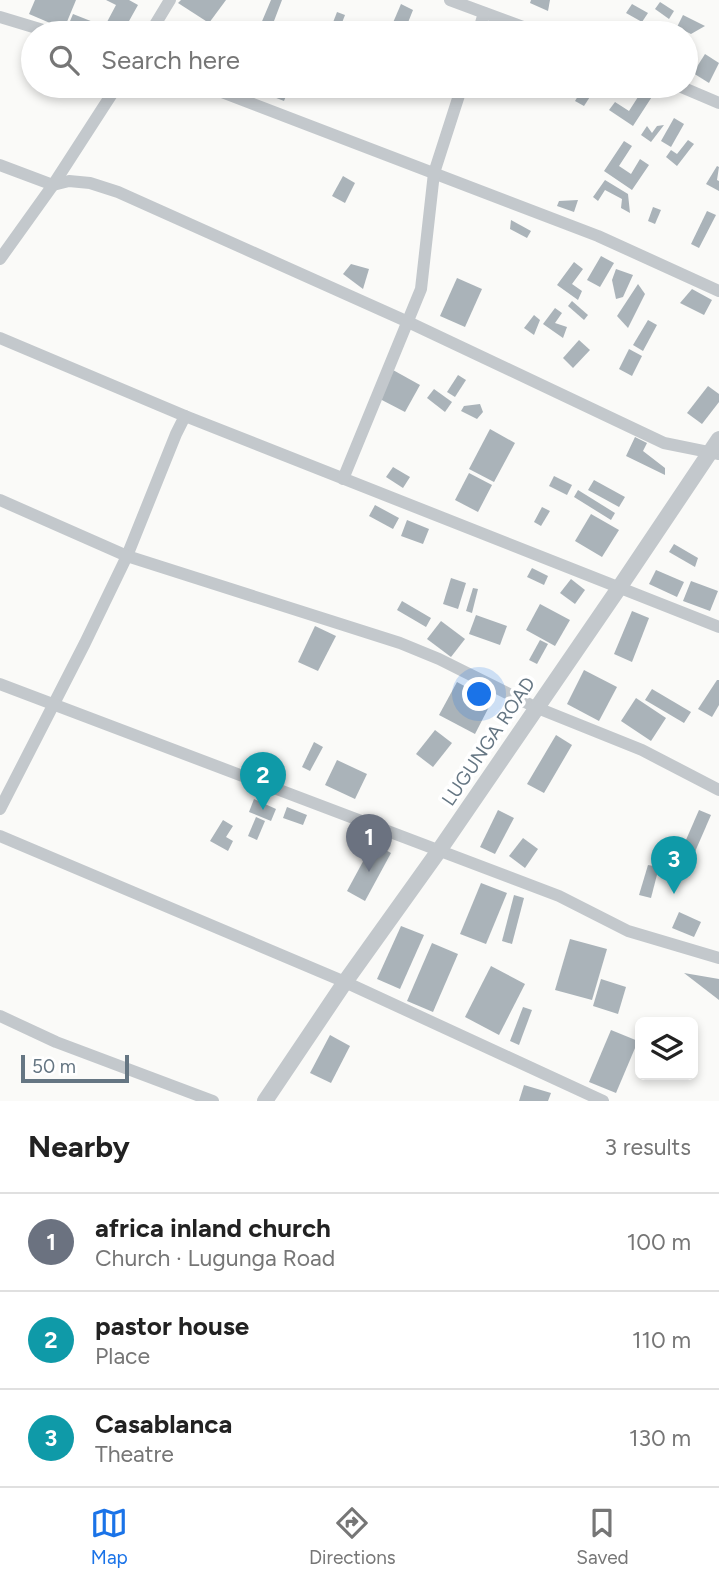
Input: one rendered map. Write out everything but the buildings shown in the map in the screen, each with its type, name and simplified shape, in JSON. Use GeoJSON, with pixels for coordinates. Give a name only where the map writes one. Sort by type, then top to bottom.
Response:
{"type":"FeatureCollection","features":[{"type":"Feature","properties":{"kind":"street"},"geometry":{"type":"LineString","coordinates":[[157,21],[170,0]]}},
{"type":"Feature","properties":{"kind":"street"},"geometry":{"type":"LineString","coordinates":[[450,0],[506,21]]}},
{"type":"Feature","properties":{"kind":"street"},"geometry":{"type":"LineString","coordinates":[[482,21],[484,13]]}},
{"type":"Feature","properties":{"kind":"street"},"geometry":{"type":"LineString","coordinates":[[0,17],[21,23]]}},
{"type":"Feature","properties":{"kind":"street"},"geometry":{"type":"LineString","coordinates":[[698,94],[719,103]]}},
{"type":"Feature","properties":{"kind":"street"},"geometry":{"type":"LineString","coordinates":[[0,260],[109,98]]}},
{"type":"Feature","properties":{"kind":"street"},"geometry":{"type":"LineString","coordinates":[[237,98],[598,236],[719,291]]}},
{"type":"Feature","properties":{"kind":"street"},"geometry":{"type":"LineString","coordinates":[[343,479],[421,289],[434,173],[457,98]]}},
{"type":"Feature","properties":{"kind":"street"},"geometry":{"type":"LineString","coordinates":[[0,165],[53,184],[69,181],[90,183],[118,191],[406,321],[664,443],[716,448]]}},
{"type":"Feature","properties":{"kind":"street"},"geometry":{"type":"LineString","coordinates":[[0,338],[185,416],[719,627]]}},
{"type":"Feature","properties":{"kind":"street"},"geometry":{"type":"LineString","coordinates":[[0,809],[127,556],[185,416]]}},
{"type":"Feature","properties":{"kind":"street","name":"LUGUNGA ROAD"},"geometry":{"type":"LineString","coordinates":[[265,1101],[716,448]]}},
{"type":"Feature","properties":{"kind":"street"},"geometry":{"type":"LineString","coordinates":[[0,500],[127,556],[400,643],[439,659],[536,707],[642,750],[719,790]]}},
{"type":"Feature","properties":{"kind":"street"},"geometry":{"type":"LineString","coordinates":[[0,684],[559,896],[628,931],[719,958]]}},
{"type":"Feature","properties":{"kind":"street"},"geometry":{"type":"LineString","coordinates":[[0,836],[345,982],[603,1101]]}},
{"type":"Feature","properties":{"kind":"street"},"geometry":{"type":"LineString","coordinates":[[0,1016],[56,1042],[213,1101]]}},
{"type":"Feature","properties":{"kind":"place","name":"pastor house"},"geometry":{"type":"Point","coordinates":[263,810]}},
{"type":"Feature","properties":{"kind":"place","name":"africa inland church"},"geometry":{"type":"Point","coordinates":[369,872]}},
{"type":"Feature","properties":{"kind":"place","name":"Casablanca"},"geometry":{"type":"Point","coordinates":[674,894]}}]}
